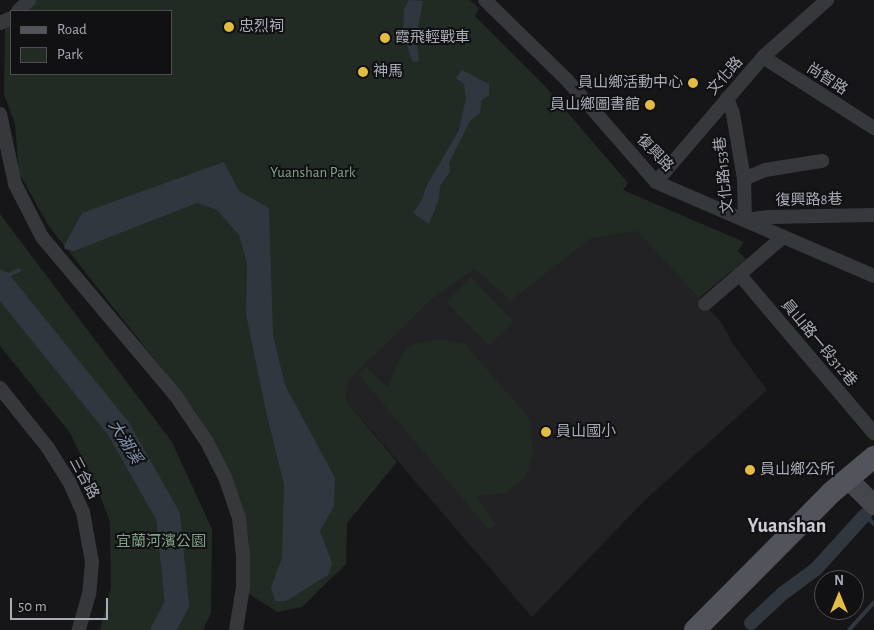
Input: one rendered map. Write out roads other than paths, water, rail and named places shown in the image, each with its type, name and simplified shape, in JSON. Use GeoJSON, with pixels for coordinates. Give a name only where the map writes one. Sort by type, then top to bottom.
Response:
{"type":"FeatureCollection","features":[{"type":"Feature","properties":{"kind":"main road"},"geometry":{"type":"LineString","coordinates":[[715,630],[860,481],[874,458]]}},
{"type":"Feature","properties":{"kind":"main road"},"geometry":{"type":"LineString","coordinates":[[695,630],[775,548],[860,481]]}},
{"type":"Feature","properties":{"kind":"street"},"geometry":{"type":"LineString","coordinates":[[19,10],[30,0]]}},
{"type":"Feature","properties":{"kind":"street","name":"復興路"},"geometry":{"type":"LineString","coordinates":[[484,0],[567,80],[656,182],[874,276]]}},
{"type":"Feature","properties":{"kind":"street","name":"文化路"},"geometry":{"type":"LineString","coordinates":[[656,182],[763,57],[827,0]]}},
{"type":"Feature","properties":{"kind":"street","name":"尚智路"},"geometry":{"type":"LineString","coordinates":[[763,57],[874,128]]}},
{"type":"Feature","properties":{"kind":"street","name":"文化路153巷"},"geometry":{"type":"LineString","coordinates":[[726,98],[733,114],[744,179],[745,220]]}},
{"type":"Feature","properties":{"kind":"street"},"geometry":{"type":"LineString","coordinates":[[0,114],[15,184],[42,236],[176,396],[207,442],[224,477],[238,518],[243,557],[243,587],[236,630]]}},
{"type":"Feature","properties":{"kind":"street"},"geometry":{"type":"LineString","coordinates":[[744,179],[765,170],[822,161]]}},
{"type":"Feature","properties":{"kind":"street","name":"復興路8巷"},"geometry":{"type":"LineString","coordinates":[[745,220],[770,217],[874,215]]}},
{"type":"Feature","properties":{"kind":"street"},"geometry":{"type":"LineString","coordinates":[[705,304],[783,237]]}},
{"type":"Feature","properties":{"kind":"street","name":"員山路一段312巷"},"geometry":{"type":"LineString","coordinates":[[739,274],[874,433]]}},
{"type":"Feature","properties":{"kind":"street","name":"三合路"},"geometry":{"type":"LineString","coordinates":[[0,388],[48,448],[69,481],[84,512],[92,562],[89,594],[79,630]]}},
{"type":"Feature","properties":{"kind":"street"},"geometry":{"type":"LineString","coordinates":[[860,481],[874,505]]}},
{"type":"Feature","properties":{"kind":"waterway"},"geometry":{"type":"LineString","coordinates":[[0,279],[19,270]]}},
{"type":"Feature","properties":{"kind":"waterway","name":"大湖溪"},"geometry":{"type":"LineString","coordinates":[[0,282],[118,428],[168,516],[177,604],[163,630]]}},
{"type":"Feature","properties":{"kind":"waterway"},"geometry":{"type":"LineString","coordinates":[[865,515],[874,524]]}},
{"type":"Feature","properties":{"kind":"waterway"},"geometry":{"type":"LineString","coordinates":[[751,623],[782,594],[816,569],[865,515]]}},
{"type":"Feature","properties":{"kind":"waterway"},"geometry":{"type":"LineString","coordinates":[[849,630],[874,602]]}},
{"type":"Feature","properties":{"kind":"place","name":"忠烈祠"},"geometry":{"type":"Point","coordinates":[229,27]}},
{"type":"Feature","properties":{"kind":"place","name":"霞飛輕戰車"},"geometry":{"type":"Point","coordinates":[385,38]}},
{"type":"Feature","properties":{"kind":"place","name":"神馬"},"geometry":{"type":"Point","coordinates":[363,72]}},
{"type":"Feature","properties":{"kind":"place","name":"員山鄉活動中心"},"geometry":{"type":"Point","coordinates":[693,83]}},
{"type":"Feature","properties":{"kind":"place","name":"員山鄉圖書館"},"geometry":{"type":"Point","coordinates":[650,105]}},
{"type":"Feature","properties":{"kind":"place","name":"員山國小"},"geometry":{"type":"Point","coordinates":[546,432]}},
{"type":"Feature","properties":{"kind":"place","name":"員山鄉公所"},"geometry":{"type":"Point","coordinates":[750,470]}},
{"type":"Feature","properties":{"kind":"district","name":"Yuanshan"},"geometry":{"type":"Point","coordinates":[787,526]}},
{"type":"Feature","properties":{"kind":"park label","name":"Yuanshan Park"},"geometry":{"type":"Point","coordinates":[313,173]}},
{"type":"Feature","properties":{"kind":"park label","name":"宜蘭河濱公園"},"geometry":{"type":"Point","coordinates":[161,542]}}]}
